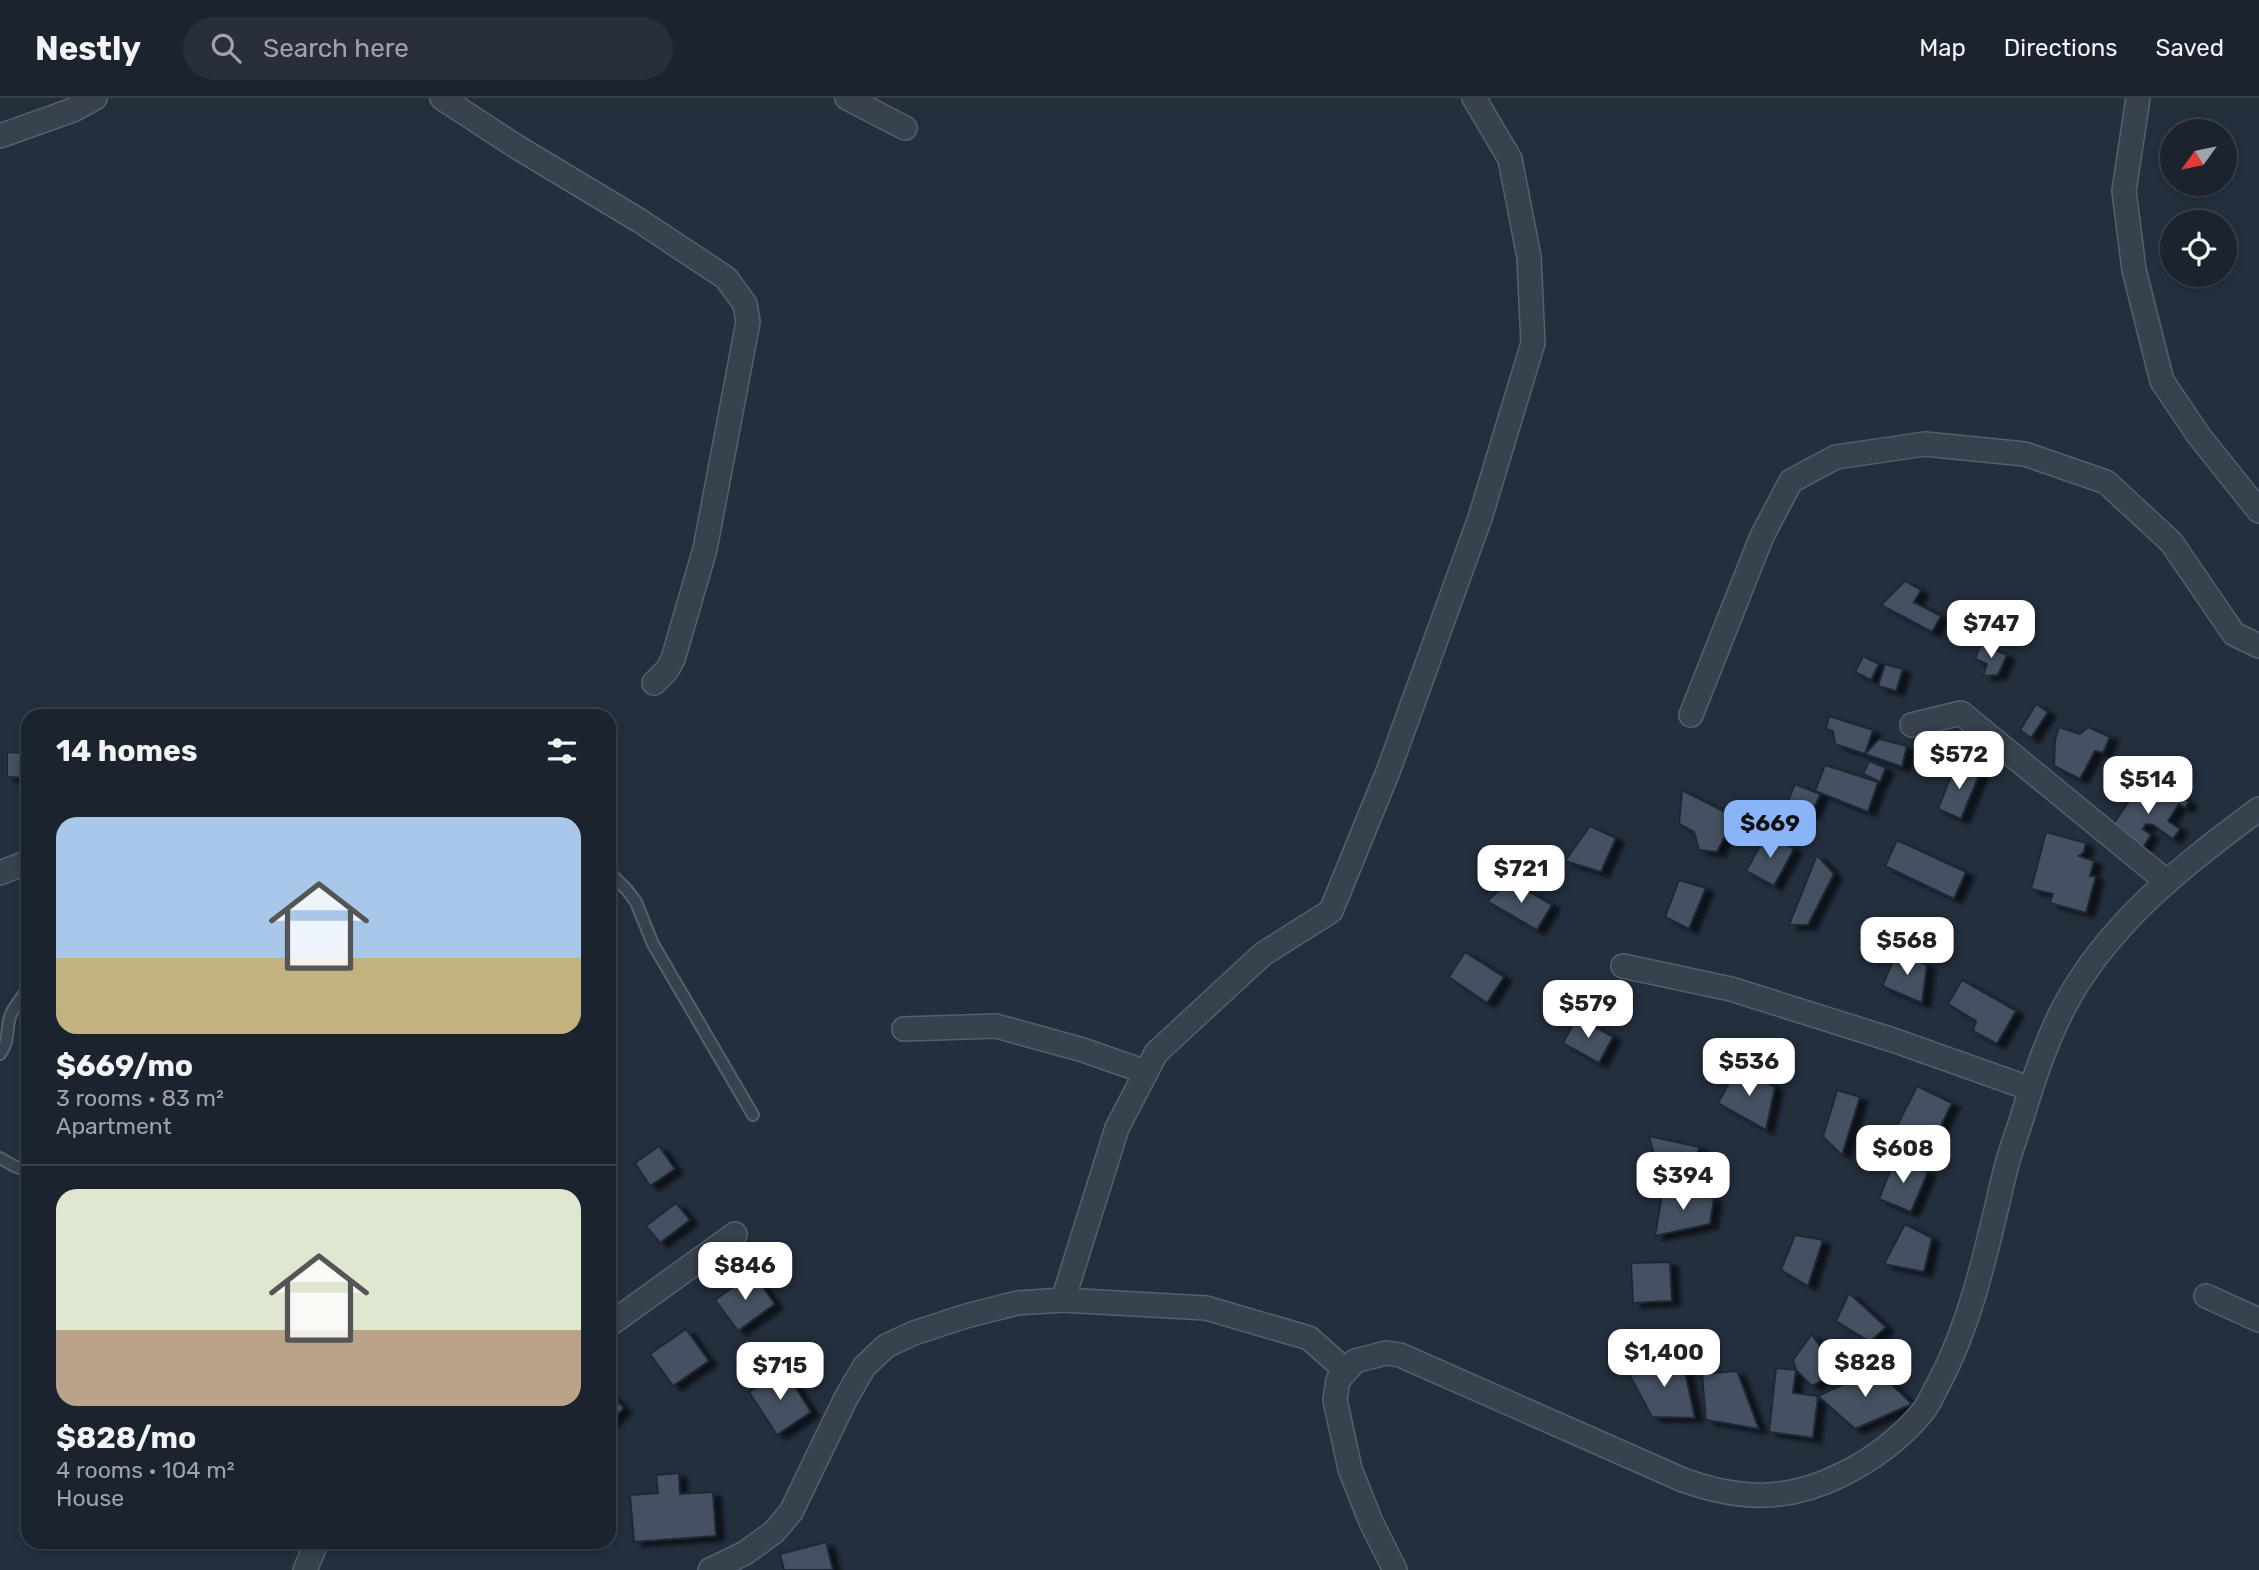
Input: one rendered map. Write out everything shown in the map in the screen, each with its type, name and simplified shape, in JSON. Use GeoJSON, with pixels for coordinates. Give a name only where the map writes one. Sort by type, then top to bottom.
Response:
{"type":"FeatureCollection","features":[{"type":"Feature","properties":{"kind":"street"},"geometry":{"type":"LineString","coordinates":[[0,136],[73,110],[95,98]]}},
{"type":"Feature","properties":{"kind":"street"},"geometry":{"type":"LineString","coordinates":[[442,98],[726,278],[745,304],[748,322],[705,549],[673,659],[667,670],[654,683]]}},
{"type":"Feature","properties":{"kind":"street"},"geometry":{"type":"LineString","coordinates":[[847,98],[905,128]]}},
{"type":"Feature","properties":{"kind":"street"},"geometry":{"type":"LineString","coordinates":[[1063,1300],[1117,1128],[1156,1053],[1263,954],[1331,911],[1389,769],[1480,519],[1533,343],[1530,257],[1510,159],[1474,98]]}},
{"type":"Feature","properties":{"kind":"street"},"geometry":{"type":"LineString","coordinates":[[2138,98],[2124,191],[2134,270],[2162,381],[2199,436],[2259,511]]}},
{"type":"Feature","properties":{"kind":"street"},"geometry":{"type":"LineString","coordinates":[[1691,715],[1762,536],[1791,481],[1836,457],[1925,444],[2025,454],[2106,482],[2171,542],[2234,634],[2259,646]]}},
{"type":"Feature","properties":{"kind":"street"},"geometry":{"type":"LineString","coordinates":[[1912,725],[1961,713],[2166,881]]}},
{"type":"Feature","properties":{"kind":"street"},"geometry":{"type":"LineString","coordinates":[[1395,1570],[1371,1522],[1350,1469],[1335,1401],[1338,1380],[1345,1370],[1355,1361],[1371,1356],[1386,1353],[1401,1355],[1683,1480],[1737,1495],[1768,1496],[1805,1491],[1855,1469],[1892,1443],[1925,1410],[1953,1356],[1988,1248],[2004,1173],[2041,1056],[2065,1006],[2090,964],[2136,909],[2188,862],[2259,809]]}},
{"type":"Feature","properties":{"kind":"street"},"geometry":{"type":"LineString","coordinates":[[0,873],[21,865]]}},
{"type":"Feature","properties":{"kind":"street"},"geometry":{"type":"LineString","coordinates":[[1623,966],[1731,989],[1893,1040],[2031,1089]]}},
{"type":"Feature","properties":{"kind":"street"},"geometry":{"type":"LineString","coordinates":[[904,1029],[996,1026],[1083,1050],[1146,1072]]}},
{"type":"Feature","properties":{"kind":"street"},"geometry":{"type":"LineString","coordinates":[[616,1320],[735,1234]]}},
{"type":"Feature","properties":{"kind":"street"},"geometry":{"type":"LineString","coordinates":[[2206,1296],[2259,1320]]}},
{"type":"Feature","properties":{"kind":"street"},"geometry":{"type":"LineString","coordinates":[[710,1570],[745,1553],[774,1532],[791,1512],[846,1398],[864,1367],[886,1346],[914,1333],[966,1316],[1017,1303],[1063,1300],[1206,1308],[1309,1338],[1345,1370]]}},
{"type":"Feature","properties":{"kind":"street"},"geometry":{"type":"LineString","coordinates":[[305,1570],[314,1549]]}},
{"type":"Feature","properties":{"kind":"lane"},"geometry":{"type":"LineString","coordinates":[[616,880],[636,902],[653,944],[753,1115]]}},
{"type":"Feature","properties":{"kind":"lane"},"geometry":{"type":"LineString","coordinates":[[0,1054],[6,1046],[10,1016],[21,1000]]}},
{"type":"Feature","properties":{"kind":"lane"},"geometry":{"type":"LineString","coordinates":[[0,1158],[21,1168]]}},
{"type":"Feature","properties":{"kind":"building"},"geometry":{"type":"Polygon","coordinates":[[[1905,581],[1921,590],[1914,602],[1941,616],[1932,632],[1881,605],[1905,581]]]}},
{"type":"Feature","properties":{"kind":"building"},"geometry":{"type":"Polygon","coordinates":[[[1981,644],[2007,655],[1998,675],[1983,676],[1987,664],[1975,659],[1981,644]]]}},
{"type":"Feature","properties":{"kind":"building"},"geometry":{"type":"Polygon","coordinates":[[[1863,656],[1879,664],[1871,680],[1855,672],[1863,656]]]}},
{"type":"Feature","properties":{"kind":"building"},"geometry":{"type":"Polygon","coordinates":[[[1885,664],[1903,669],[1896,691],[1878,686],[1885,664]]]}},
{"type":"Feature","properties":{"kind":"building"},"geometry":{"type":"Polygon","coordinates":[[[2036,704],[2048,712],[2031,738],[2020,730],[2036,704]]]}},
{"type":"Feature","properties":{"kind":"building"},"geometry":{"type":"Polygon","coordinates":[[[1829,716],[1873,730],[1865,754],[1835,744],[1833,731],[1826,729],[1829,716]]]}},
{"type":"Feature","properties":{"kind":"building"},"geometry":{"type":"Polygon","coordinates":[[[2059,727],[2080,734],[2088,727],[2110,737],[2103,753],[2095,751],[2080,779],[2054,766],[2055,740],[2059,727]]]}},
{"type":"Feature","properties":{"kind":"building"},"geometry":{"type":"Polygon","coordinates":[[[1879,739],[1907,746],[1902,767],[1865,754],[1879,739]]]}},
{"type":"Feature","properties":{"kind":"building"},"geometry":{"type":"Polygon","coordinates":[[[7,752],[21,753],[21,778],[7,777],[7,752]]]}},
{"type":"Feature","properties":{"kind":"building"},"geometry":{"type":"Polygon","coordinates":[[[1869,761],[1886,768],[1880,782],[1863,774],[1869,761]]]}},
{"type":"Feature","properties":{"kind":"building"},"geometry":{"type":"Polygon","coordinates":[[[1956,763],[1980,773],[1961,819],[1938,809],[1956,763]]]}},
{"type":"Feature","properties":{"kind":"building"},"geometry":{"type":"Polygon","coordinates":[[[1825,765],[1878,782],[1868,812],[1815,791],[1825,765]]]}},
{"type":"Feature","properties":{"kind":"building"},"geometry":{"type":"Polygon","coordinates":[[[1795,784],[1820,794],[1812,814],[1787,804],[1795,784]]]}},
{"type":"Feature","properties":{"kind":"building"},"geometry":{"type":"Polygon","coordinates":[[[2139,786],[2158,800],[2167,786],[2189,802],[2185,808],[2179,804],[2168,821],[2180,829],[2173,839],[2153,825],[2146,824],[2143,829],[2151,835],[2141,850],[2110,829],[2139,786]]]}},
{"type":"Feature","properties":{"kind":"building"},"geometry":{"type":"Polygon","coordinates":[[[1682,790],[1735,817],[1717,852],[1699,850],[1694,832],[1679,824],[1682,790]]]}},
{"type":"Feature","properties":{"kind":"building"},"geometry":{"type":"Polygon","coordinates":[[[1590,826],[1616,838],[1601,872],[1565,861],[1590,826]]]}},
{"type":"Feature","properties":{"kind":"building"},"geometry":{"type":"Polygon","coordinates":[[[2046,832],[2086,843],[2084,852],[2079,856],[2094,861],[2090,876],[2096,876],[2086,913],[2050,903],[2053,894],[2031,889],[2046,832]]]}},
{"type":"Feature","properties":{"kind":"building"},"geometry":{"type":"Polygon","coordinates":[[[1767,833],[1794,849],[1774,886],[1746,871],[1767,833]]]}},
{"type":"Feature","properties":{"kind":"building"},"geometry":{"type":"Polygon","coordinates":[[[1897,840],[1966,872],[1954,899],[1885,866],[1897,840]]]}},
{"type":"Feature","properties":{"kind":"building"},"geometry":{"type":"Polygon","coordinates":[[[1817,855],[1834,874],[1808,925],[1789,925],[1817,855]]]}},
{"type":"Feature","properties":{"kind":"building"},"geometry":{"type":"Polygon","coordinates":[[[1679,880],[1706,888],[1689,929],[1665,917],[1679,880]]]}},
{"type":"Feature","properties":{"kind":"building"},"geometry":{"type":"Polygon","coordinates":[[[1510,881],[1552,905],[1537,930],[1487,901],[1510,881]]]}},
{"type":"Feature","properties":{"kind":"building"},"geometry":{"type":"Polygon","coordinates":[[[1465,952],[1504,977],[1487,1003],[1449,977],[1465,952]]]}},
{"type":"Feature","properties":{"kind":"building"},"geometry":{"type":"Polygon","coordinates":[[[1897,952],[1927,965],[1922,1003],[1882,986],[1897,952]]]}},
{"type":"Feature","properties":{"kind":"building"},"geometry":{"type":"Polygon","coordinates":[[[1962,980],[2016,1011],[1997,1044],[1973,1031],[1976,1021],[1948,1004],[1962,980]]]}},
{"type":"Feature","properties":{"kind":"building"},"geometry":{"type":"Polygon","coordinates":[[[1577,1017],[1613,1037],[1599,1063],[1563,1043],[1577,1017]]]}},
{"type":"Feature","properties":{"kind":"building"},"geometry":{"type":"Polygon","coordinates":[[[1738,1067],[1775,1087],[1766,1130],[1718,1103],[1738,1067]]]}},
{"type":"Feature","properties":{"kind":"building"},"geometry":{"type":"Polygon","coordinates":[[[1917,1086],[1952,1103],[1929,1150],[1894,1132],[1917,1086]]]}},
{"type":"Feature","properties":{"kind":"building"},"geometry":{"type":"Polygon","coordinates":[[[1837,1090],[1860,1097],[1842,1155],[1823,1137],[1837,1090]]]}},
{"type":"Feature","properties":{"kind":"building"},"geometry":{"type":"Polygon","coordinates":[[[1649,1136],[1699,1147],[1692,1181],[1663,1189],[1649,1136]]]}},
{"type":"Feature","properties":{"kind":"building"},"geometry":{"type":"Polygon","coordinates":[[[659,1146],[675,1169],[650,1186],[635,1163],[659,1146]]]}},
{"type":"Feature","properties":{"kind":"building"},"geometry":{"type":"Polygon","coordinates":[[[1895,1159],[1928,1172],[1911,1212],[1879,1199],[1895,1159]]]}},
{"type":"Feature","properties":{"kind":"building"},"geometry":{"type":"Polygon","coordinates":[[[1663,1189],[1714,1198],[1710,1224],[1655,1236],[1663,1189]]]}},
{"type":"Feature","properties":{"kind":"building"},"geometry":{"type":"Polygon","coordinates":[[[676,1203],[690,1220],[660,1243],[646,1226],[676,1203]]]}},
{"type":"Feature","properties":{"kind":"building"},"geometry":{"type":"Polygon","coordinates":[[[1905,1224],[1932,1238],[1924,1272],[1884,1264],[1905,1224]]]}},
{"type":"Feature","properties":{"kind":"building"},"geometry":{"type":"Polygon","coordinates":[[[1795,1235],[1823,1240],[1808,1286],[1781,1270],[1795,1235]]]}},
{"type":"Feature","properties":{"kind":"building"},"geometry":{"type":"Polygon","coordinates":[[[1670,1262],[1672,1301],[1633,1303],[1631,1263],[1670,1262]]]}},
{"type":"Feature","properties":{"kind":"building"},"geometry":{"type":"Polygon","coordinates":[[[753,1273],[775,1304],[738,1331],[715,1300],[753,1273]]]}},
{"type":"Feature","properties":{"kind":"building"},"geometry":{"type":"Polygon","coordinates":[[[1849,1293],[1886,1327],[1870,1342],[1836,1321],[1849,1293]]]}},
{"type":"Feature","properties":{"kind":"building"},"geometry":{"type":"Polygon","coordinates":[[[686,1329],[709,1361],[673,1386],[650,1354],[686,1329]]]}},
{"type":"Feature","properties":{"kind":"building"},"geometry":{"type":"Polygon","coordinates":[[[1812,1334],[1836,1372],[1812,1386],[1796,1370],[1793,1360],[1812,1334]]]}},
{"type":"Feature","properties":{"kind":"building"},"geometry":{"type":"Polygon","coordinates":[[[1682,1358],[1695,1418],[1652,1417],[1627,1370],[1682,1358]]]}},
{"type":"Feature","properties":{"kind":"building"},"geometry":{"type":"Polygon","coordinates":[[[1776,1368],[1796,1370],[1793,1393],[1818,1396],[1813,1438],[1769,1432],[1776,1368]]]}},
{"type":"Feature","properties":{"kind":"building"},"geometry":{"type":"Polygon","coordinates":[[[784,1369],[811,1412],[777,1435],[749,1392],[784,1369]]]}},
{"type":"Feature","properties":{"kind":"building"},"geometry":{"type":"Polygon","coordinates":[[[1876,1369],[1912,1404],[1855,1429],[1818,1396],[1876,1369]]]}},
{"type":"Feature","properties":{"kind":"building"},"geometry":{"type":"Polygon","coordinates":[[[1737,1371],[1759,1429],[1706,1420],[1702,1374],[1737,1371]]]}},
{"type":"Feature","properties":{"kind":"building"},"geometry":{"type":"Polygon","coordinates":[[[616,1400],[624,1408],[616,1416],[616,1400]]]}},
{"type":"Feature","properties":{"kind":"building"},"geometry":{"type":"Polygon","coordinates":[[[679,1473],[680,1494],[713,1492],[716,1536],[634,1542],[630,1495],[658,1493],[656,1475],[679,1473]]]}},
{"type":"Feature","properties":{"kind":"building"},"geometry":{"type":"Polygon","coordinates":[[[826,1542],[833,1570],[784,1570],[780,1554],[826,1542]]]}}]}
